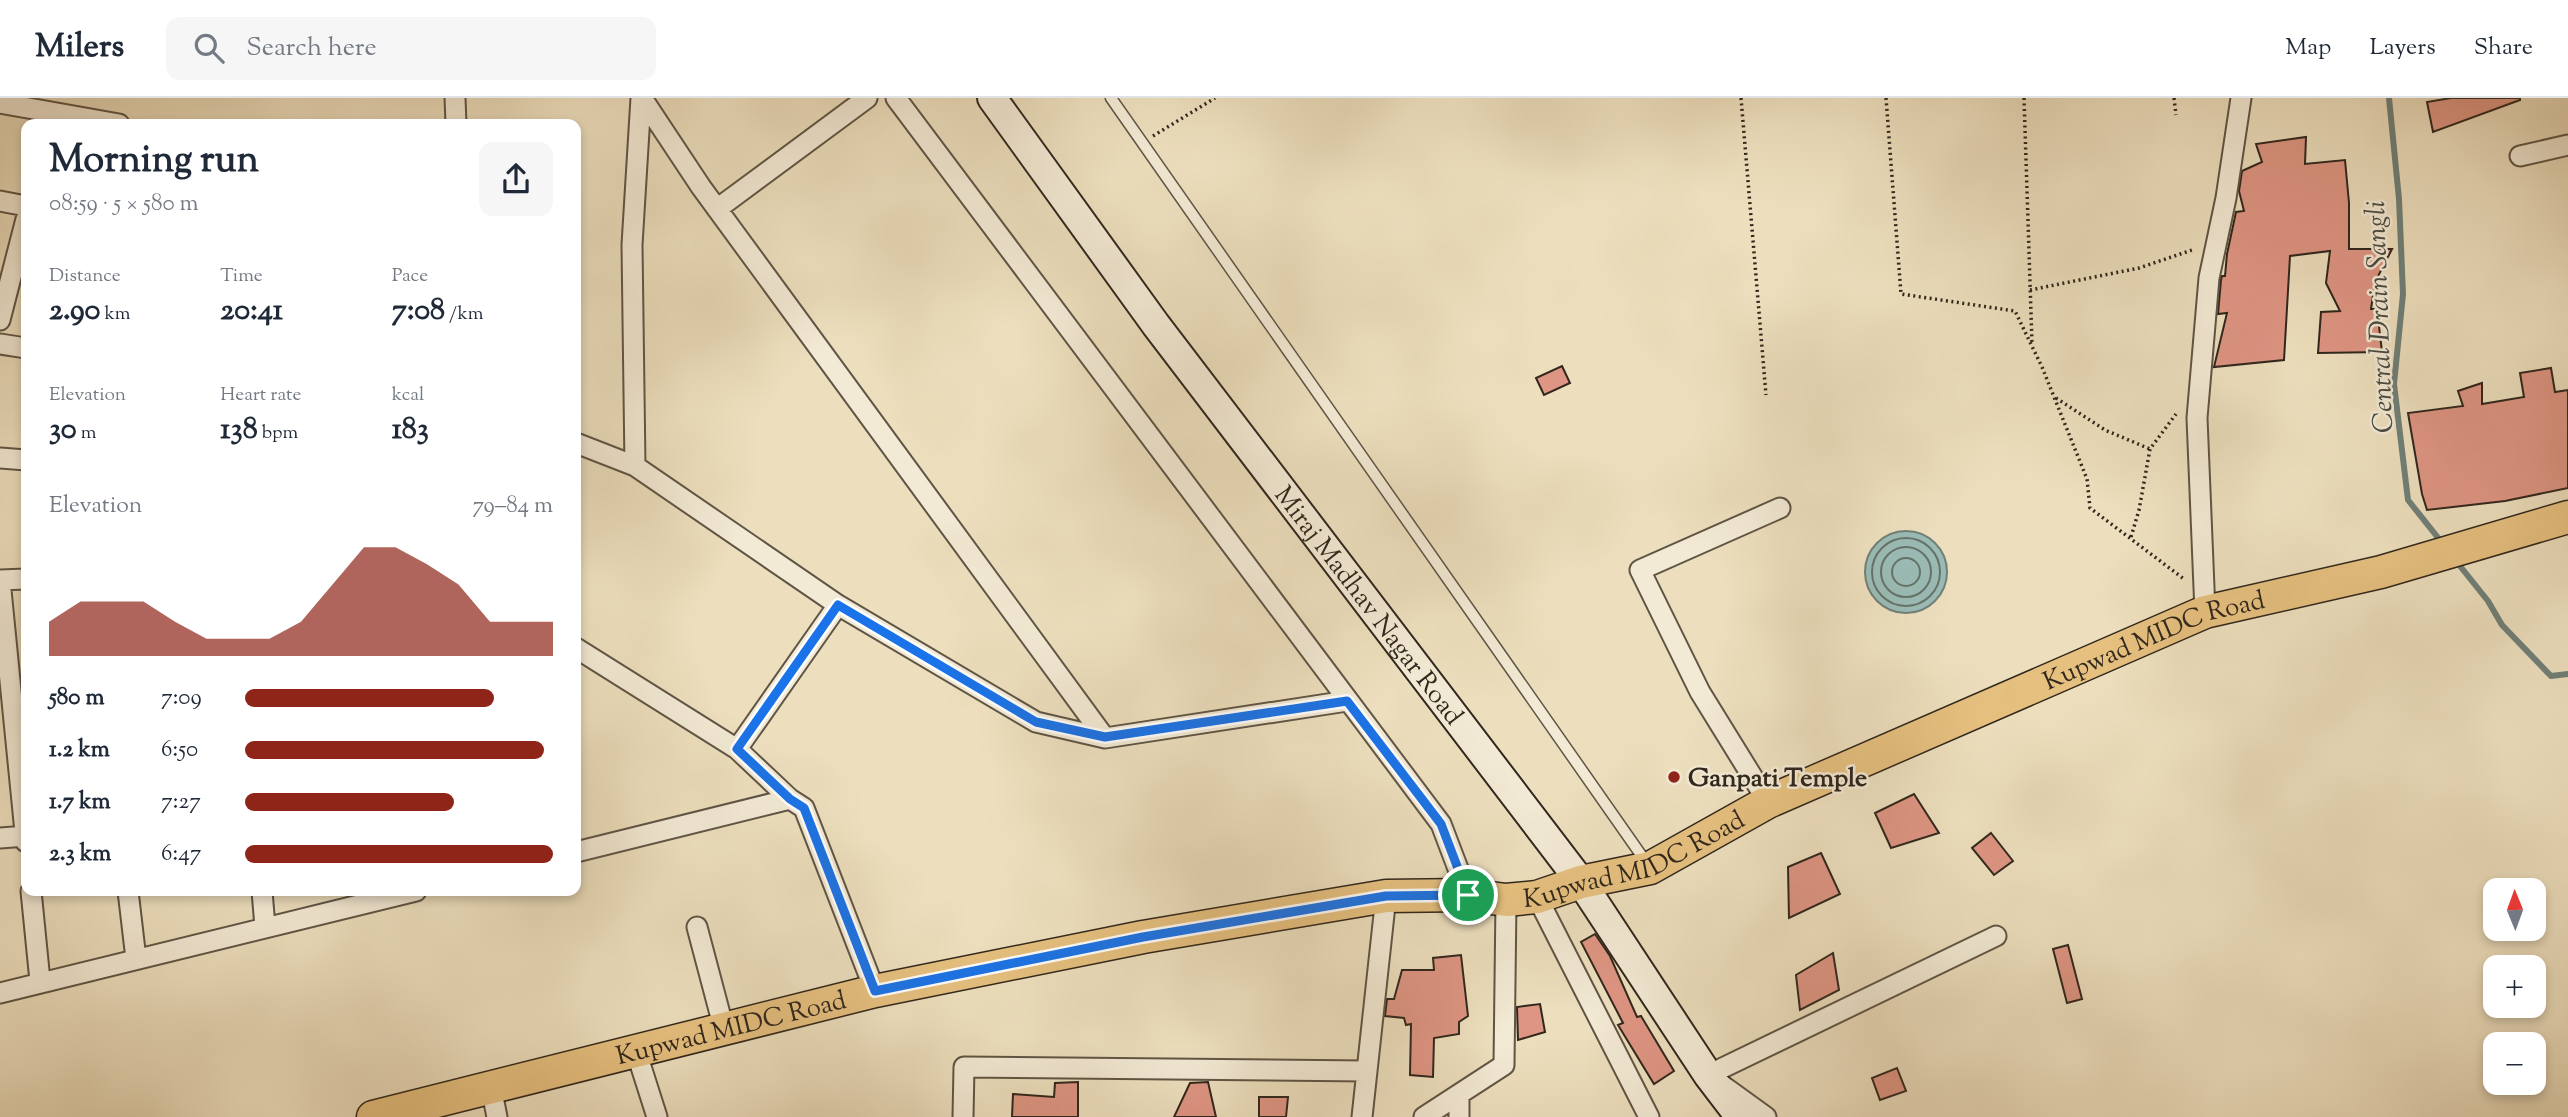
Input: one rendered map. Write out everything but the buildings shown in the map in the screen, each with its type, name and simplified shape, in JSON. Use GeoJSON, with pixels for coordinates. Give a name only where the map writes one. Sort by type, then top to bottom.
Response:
{"type":"FeatureCollection","features":[{"type":"Feature","properties":{"kind":"main road","name":"Kupwad MIDC Road"},"geometry":{"type":"LineString","coordinates":[[373,1117],[494,1102],[636,1051],[724,1028],[875,991],[1143,937],[1386,896],[1468,895],[1506,900],[1537,897],[1581,882],[1650,868],[1768,802],[2205,604],[2381,572],[2568,517]]}},
{"type":"Feature","properties":{"kind":"street"},"geometry":{"type":"LineString","coordinates":[[455,98],[456,119]]}},
{"type":"Feature","properties":{"kind":"street"},"geometry":{"type":"LineString","coordinates":[[641,98],[717,209],[1105,737]]}},
{"type":"Feature","properties":{"kind":"street"},"geometry":{"type":"LineString","coordinates":[[635,466],[632,245],[641,98]]}},
{"type":"Feature","properties":{"kind":"street"},"geometry":{"type":"LineString","coordinates":[[717,209],[867,98]]}},
{"type":"Feature","properties":{"kind":"street"},"geometry":{"type":"LineString","coordinates":[[896,98],[1441,824],[1468,895]]}},
{"type":"Feature","properties":{"kind":"street","name":"Miraj Madhav Nagar Road"},"geometry":{"type":"LineString","coordinates":[[992,98],[1156,325],[1581,882],[1708,1075],[1740,1117]]}},
{"type":"Feature","properties":{"kind":"street"},"geometry":{"type":"LineString","coordinates":[[2205,604],[2198,405],[2209,278],[2226,198],[2241,98]]}},
{"type":"Feature","properties":{"kind":"street"},"geometry":{"type":"LineString","coordinates":[[0,103],[52,118]]}},
{"type":"Feature","properties":{"kind":"street"},"geometry":{"type":"LineString","coordinates":[[2520,156],[2568,145]]}},
{"type":"Feature","properties":{"kind":"street"},"geometry":{"type":"LineString","coordinates":[[0,201],[21,205]]}},
{"type":"Feature","properties":{"kind":"street"},"geometry":{"type":"LineString","coordinates":[[0,320],[21,238]]}},
{"type":"Feature","properties":{"kind":"street"},"geometry":{"type":"LineString","coordinates":[[0,344],[21,347]]}},
{"type":"Feature","properties":{"kind":"street"},"geometry":{"type":"LineString","coordinates":[[581,445],[635,466],[838,605],[1036,722],[1105,737],[1347,701]]}},
{"type":"Feature","properties":{"kind":"street"},"geometry":{"type":"LineString","coordinates":[[0,458],[21,460]]}},
{"type":"Feature","properties":{"kind":"street"},"geometry":{"type":"LineString","coordinates":[[1768,802],[1700,692],[1640,570],[1780,508]]}},
{"type":"Feature","properties":{"kind":"street"},"geometry":{"type":"LineString","coordinates":[[21,579],[0,580],[21,787]]}},
{"type":"Feature","properties":{"kind":"street"},"geometry":{"type":"LineString","coordinates":[[737,749],[838,605]]}},
{"type":"Feature","properties":{"kind":"street"},"geometry":{"type":"LineString","coordinates":[[581,651],[737,749],[790,799],[804,808],[875,991]]}},
{"type":"Feature","properties":{"kind":"street"},"geometry":{"type":"LineString","coordinates":[[581,851],[790,799]]}},
{"type":"Feature","properties":{"kind":"street"},"geometry":{"type":"LineString","coordinates":[[0,838],[21,836]]}},
{"type":"Feature","properties":{"kind":"street"},"geometry":{"type":"LineString","coordinates":[[32,896],[40,981]]}},
{"type":"Feature","properties":{"kind":"street"},"geometry":{"type":"LineString","coordinates":[[129,896],[136,958]]}},
{"type":"Feature","properties":{"kind":"street"},"geometry":{"type":"LineString","coordinates":[[262,896],[265,927]]}},
{"type":"Feature","properties":{"kind":"street"},"geometry":{"type":"LineString","coordinates":[[0,993],[40,981],[395,896]]}},
{"type":"Feature","properties":{"kind":"street"},"geometry":{"type":"LineString","coordinates":[[1362,1117],[1386,896]]}},
{"type":"Feature","properties":{"kind":"street"},"geometry":{"type":"LineString","coordinates":[[1537,897],[1649,1117]]}},
{"type":"Feature","properties":{"kind":"street"},"geometry":{"type":"LineString","coordinates":[[1424,1117],[1504,1065],[1506,900]]}},
{"type":"Feature","properties":{"kind":"street"},"geometry":{"type":"LineString","coordinates":[[697,927],[724,1028]]}},
{"type":"Feature","properties":{"kind":"street"},"geometry":{"type":"LineString","coordinates":[[1766,1117],[1708,1075],[1996,936]]}},
{"type":"Feature","properties":{"kind":"street"},"geometry":{"type":"LineString","coordinates":[[636,1051],[657,1117]]}},
{"type":"Feature","properties":{"kind":"street"},"geometry":{"type":"LineString","coordinates":[[963,1117],[964,1068],[1366,1071]]}},
{"type":"Feature","properties":{"kind":"street"},"geometry":{"type":"LineString","coordinates":[[1459,1117],[1460,1094]]}},
{"type":"Feature","properties":{"kind":"lane"},"geometry":{"type":"LineString","coordinates":[[1111,98],[1650,868]]}},
{"type":"Feature","properties":{"kind":"path"},"geometry":{"type":"LineString","coordinates":[[1142,143],[1215,98]]}},
{"type":"Feature","properties":{"kind":"path"},"geometry":{"type":"LineString","coordinates":[[1741,98],[1766,395]]}},
{"type":"Feature","properties":{"kind":"path"},"geometry":{"type":"LineString","coordinates":[[1886,98],[1901,294],[2015,311],[2087,479],[2091,508],[2130,537],[2205,604]]}},
{"type":"Feature","properties":{"kind":"path"},"geometry":{"type":"LineString","coordinates":[[2024,98],[2032,346]]}},
{"type":"Feature","properties":{"kind":"path"},"geometry":{"type":"LineString","coordinates":[[2174,98],[2176,115]]}},
{"type":"Feature","properties":{"kind":"path"},"geometry":{"type":"LineString","coordinates":[[2030,290],[2139,268],[2217,241]]}},
{"type":"Feature","properties":{"kind":"path"},"geometry":{"type":"LineString","coordinates":[[2054,397],[2105,430],[2150,449]]}},
{"type":"Feature","properties":{"kind":"path"},"geometry":{"type":"LineString","coordinates":[[2130,537],[2150,449],[2179,410],[2198,405]]}},
{"type":"Feature","properties":{"kind":"water"},"geometry":{"type":"Polygon","coordinates":[[[1906,531],[1922,534],[1935,543],[1944,556],[1947,572],[1944,588],[1935,601],[1922,610],[1906,613],[1890,610],[1877,601],[1868,588],[1865,572],[1868,556],[1877,543],[1890,534],[1906,531]]]}},
{"type":"Feature","properties":{"kind":"waterway","name":"Central Drain Sangli"},"geometry":{"type":"LineString","coordinates":[[2389,98],[2399,199],[2403,294],[2394,384],[2408,500],[2443,544]]}},
{"type":"Feature","properties":{"kind":"waterway","name":"Central Drain Sangli"},"geometry":{"type":"LineString","coordinates":[[2456,561],[2488,601],[2502,625],[2551,676],[2568,674]]}},
{"type":"Feature","properties":{"kind":"place","name":"Ganpati Temple"},"geometry":{"type":"Point","coordinates":[1674,777]}},
{"type":"Feature","properties":{"kind":"route"},"geometry":{"type":"LineString","coordinates":[[838,605],[1036,722],[1105,737],[1347,701],[1441,824],[1468,895],[1386,896],[1143,937],[875,991],[804,808],[790,799],[737,749],[838,605]]}}]}
